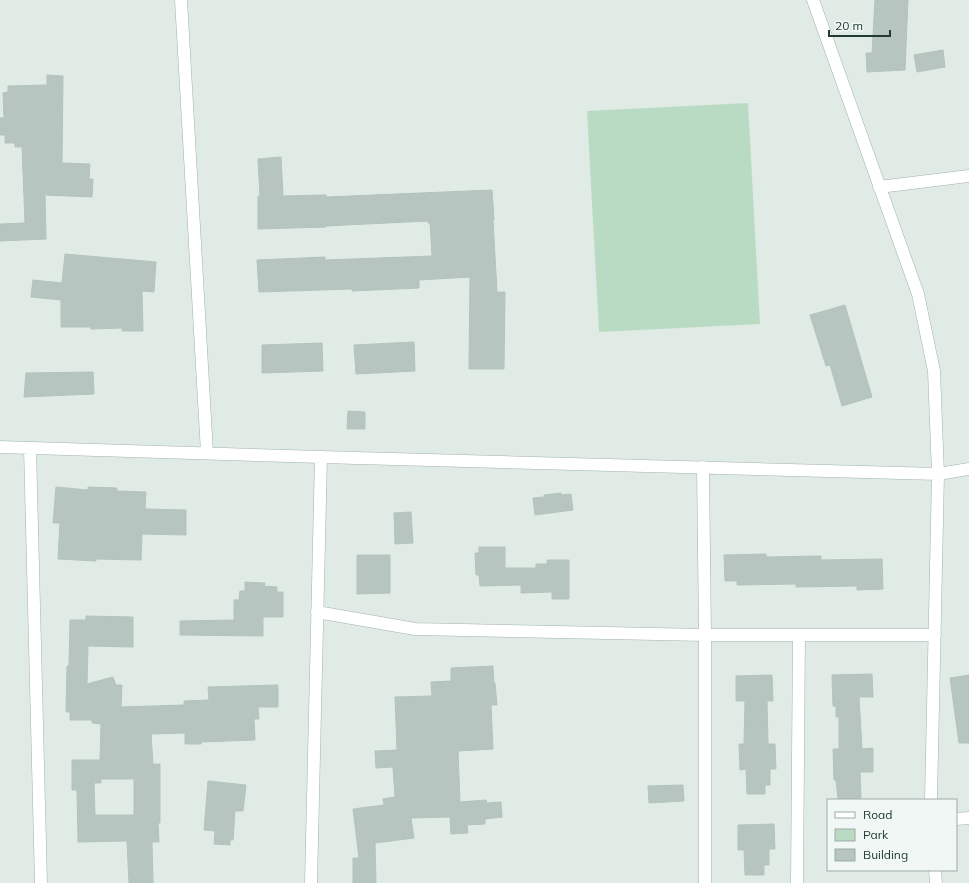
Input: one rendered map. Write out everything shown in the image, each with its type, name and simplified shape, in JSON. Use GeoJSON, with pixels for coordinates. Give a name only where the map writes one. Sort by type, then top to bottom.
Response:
{"type":"FeatureCollection","features":[{"type":"Feature","properties":{"kind":"street"},"geometry":{"type":"LineString","coordinates":[[181,0],[207,453]]}},
{"type":"Feature","properties":{"kind":"street"},"geometry":{"type":"LineString","coordinates":[[813,0],[918,294],[934,371],[938,474],[931,799]]}},
{"type":"Feature","properties":{"kind":"street"},"geometry":{"type":"LineString","coordinates":[[879,187],[969,176]]}},
{"type":"Feature","properties":{"kind":"street"},"geometry":{"type":"LineString","coordinates":[[0,447],[938,474],[969,469]]}},
{"type":"Feature","properties":{"kind":"street"},"geometry":{"type":"LineString","coordinates":[[30,448],[41,883]]}},
{"type":"Feature","properties":{"kind":"street"},"geometry":{"type":"LineString","coordinates":[[311,883],[321,457]]}},
{"type":"Feature","properties":{"kind":"street"},"geometry":{"type":"LineString","coordinates":[[703,467],[705,883]]}},
{"type":"Feature","properties":{"kind":"street"},"geometry":{"type":"LineString","coordinates":[[317,612],[415,628],[705,635],[935,635]]}},
{"type":"Feature","properties":{"kind":"street"},"geometry":{"type":"LineString","coordinates":[[797,883],[799,635]]}},
{"type":"Feature","properties":{"kind":"street"},"geometry":{"type":"LineString","coordinates":[[957,819],[969,818]]}},
{"type":"Feature","properties":{"kind":"street"},"geometry":{"type":"LineString","coordinates":[[935,871],[936,883]]}},
{"type":"Feature","properties":{"kind":"green space"},"geometry":{"type":"Polygon","coordinates":[[[748,103],[760,324],[599,332],[587,111],[748,103]]]}},
{"type":"Feature","properties":{"kind":"building"},"geometry":{"type":"Polygon","coordinates":[[[875,0],[908,0],[905,70],[867,72],[866,53],[872,53],[875,0]]]}},
{"type":"Feature","properties":{"kind":"building"},"geometry":{"type":"Polygon","coordinates":[[[943,50],[945,67],[917,72],[914,55],[943,50]]]}},
{"type":"Feature","properties":{"kind":"building"},"geometry":{"type":"Polygon","coordinates":[[[47,75],[63,76],[62,163],[90,164],[89,179],[93,179],[92,197],[45,195],[46,239],[0,241],[0,224],[25,223],[22,147],[15,147],[15,143],[5,143],[5,135],[0,135],[0,118],[4,118],[3,93],[8,92],[8,86],[47,85],[47,75]]]}},
{"type":"Feature","properties":{"kind":"building"},"geometry":{"type":"Polygon","coordinates":[[[281,157],[283,196],[326,195],[326,197],[492,190],[497,292],[505,292],[504,369],[469,369],[470,277],[419,280],[419,288],[352,291],[352,289],[259,292],[257,260],[325,257],[325,260],[432,256],[430,223],[428,223],[428,221],[258,229],[258,196],[260,196],[258,159],[281,157]]]}},
{"type":"Feature","properties":{"kind":"building"},"geometry":{"type":"Polygon","coordinates":[[[65,254],[156,262],[154,292],[142,291],[143,331],[122,331],[122,328],[91,329],[91,327],[61,327],[61,300],[31,297],[33,280],[62,283],[65,254]]]}},
{"type":"Feature","properties":{"kind":"building"},"geometry":{"type":"Polygon","coordinates":[[[845,305],[872,397],[842,406],[830,365],[826,366],[810,315],[845,305]]]}},
{"type":"Feature","properties":{"kind":"building"},"geometry":{"type":"Polygon","coordinates":[[[414,342],[415,371],[356,374],[354,345],[414,342]]]}},
{"type":"Feature","properties":{"kind":"building"},"geometry":{"type":"Polygon","coordinates":[[[322,343],[323,371],[262,373],[262,345],[322,343]]]}},
{"type":"Feature","properties":{"kind":"building"},"geometry":{"type":"Polygon","coordinates":[[[93,372],[94,394],[24,397],[26,373],[93,372]]]}},
{"type":"Feature","properties":{"kind":"building"},"geometry":{"type":"Polygon","coordinates":[[[348,411],[365,412],[365,429],[347,429],[348,411]]]}},
{"type":"Feature","properties":{"kind":"building"},"geometry":{"type":"Polygon","coordinates":[[[56,487],[88,490],[88,487],[117,488],[117,491],[146,492],[145,509],[186,510],[186,535],[142,534],[141,560],[96,559],[96,561],[58,559],[60,523],[53,523],[56,487]]]}},
{"type":"Feature","properties":{"kind":"building"},"geometry":{"type":"Polygon","coordinates":[[[561,493],[561,495],[571,494],[573,510],[535,515],[533,498],[561,493]]]}},
{"type":"Feature","properties":{"kind":"building"},"geometry":{"type":"Polygon","coordinates":[[[411,512],[413,543],[395,544],[394,513],[411,512]]]}},
{"type":"Feature","properties":{"kind":"building"},"geometry":{"type":"Polygon","coordinates":[[[479,547],[505,547],[505,568],[536,568],[536,564],[547,564],[547,560],[569,560],[569,599],[552,599],[552,592],[521,593],[521,585],[480,586],[479,575],[476,575],[475,553],[479,553],[479,547]]]}},
{"type":"Feature","properties":{"kind":"building"},"geometry":{"type":"Polygon","coordinates":[[[766,554],[766,557],[821,556],[821,560],[882,559],[883,589],[857,590],[857,586],[796,587],[796,584],[737,585],[737,581],[725,581],[724,555],[766,554]]]}},
{"type":"Feature","properties":{"kind":"building"},"geometry":{"type":"Polygon","coordinates":[[[357,555],[390,555],[390,593],[357,594],[357,555]]]}},
{"type":"Feature","properties":{"kind":"building"},"geometry":{"type":"Polygon","coordinates":[[[245,582],[265,583],[264,586],[277,587],[277,592],[283,592],[283,617],[263,617],[263,636],[180,635],[180,621],[234,620],[234,600],[239,600],[240,591],[245,591],[245,582]]]}},
{"type":"Feature","properties":{"kind":"building"},"geometry":{"type":"Polygon","coordinates":[[[86,616],[133,617],[133,647],[88,646],[87,684],[113,677],[116,685],[122,685],[121,707],[184,705],[184,701],[209,700],[208,687],[278,685],[278,707],[258,707],[259,719],[254,719],[255,740],[185,744],[185,733],[151,734],[153,764],[160,764],[160,823],[158,823],[159,842],[152,842],[153,883],[129,883],[127,841],[78,842],[77,790],[72,790],[72,760],[100,760],[101,724],[92,723],[92,720],[70,720],[70,712],[66,712],[70,620],[86,620],[86,616]],[[101,779],[101,783],[94,783],[95,815],[134,815],[134,779],[101,779]]]}},
{"type":"Feature","properties":{"kind":"building"},"geometry":{"type":"Polygon","coordinates":[[[493,666],[497,705],[491,705],[493,749],[458,751],[460,802],[486,800],[487,803],[501,802],[502,817],[485,819],[485,824],[467,825],[468,833],[451,834],[450,817],[411,818],[414,838],[375,843],[376,883],[353,883],[353,858],[359,858],[353,809],[384,805],[383,799],[395,797],[393,767],[376,768],[375,751],[397,750],[395,697],[432,696],[431,682],[451,681],[451,668],[493,666]]]}},
{"type":"Feature","properties":{"kind":"building"},"geometry":{"type":"Polygon","coordinates":[[[872,674],[873,697],[859,697],[862,749],[873,748],[873,772],[860,772],[861,798],[838,799],[836,780],[834,780],[833,749],[839,749],[839,717],[836,717],[836,706],[833,706],[832,675],[872,674]]]}},
{"type":"Feature","properties":{"kind":"building"},"geometry":{"type":"Polygon","coordinates":[[[772,675],[773,701],[767,701],[768,744],[775,744],[776,769],[770,769],[770,785],[765,785],[765,794],[747,794],[746,769],[740,770],[739,744],[744,744],[745,701],[736,701],[736,676],[772,675]]]}},
{"type":"Feature","properties":{"kind":"building"},"geometry":{"type":"Polygon","coordinates":[[[969,675],[969,743],[959,743],[950,678],[969,675]]]}},
{"type":"Feature","properties":{"kind":"building"},"geometry":{"type":"Polygon","coordinates":[[[208,781],[246,785],[243,811],[235,811],[233,840],[230,840],[230,845],[214,844],[215,831],[204,830],[208,781]]]}},
{"type":"Feature","properties":{"kind":"building"},"geometry":{"type":"Polygon","coordinates":[[[683,785],[684,801],[649,803],[648,786],[683,785]]]}},
{"type":"Feature","properties":{"kind":"building"},"geometry":{"type":"Polygon","coordinates":[[[774,824],[775,849],[769,849],[769,865],[764,865],[764,875],[745,875],[744,850],[738,850],[738,825],[774,824]]]}}]}
